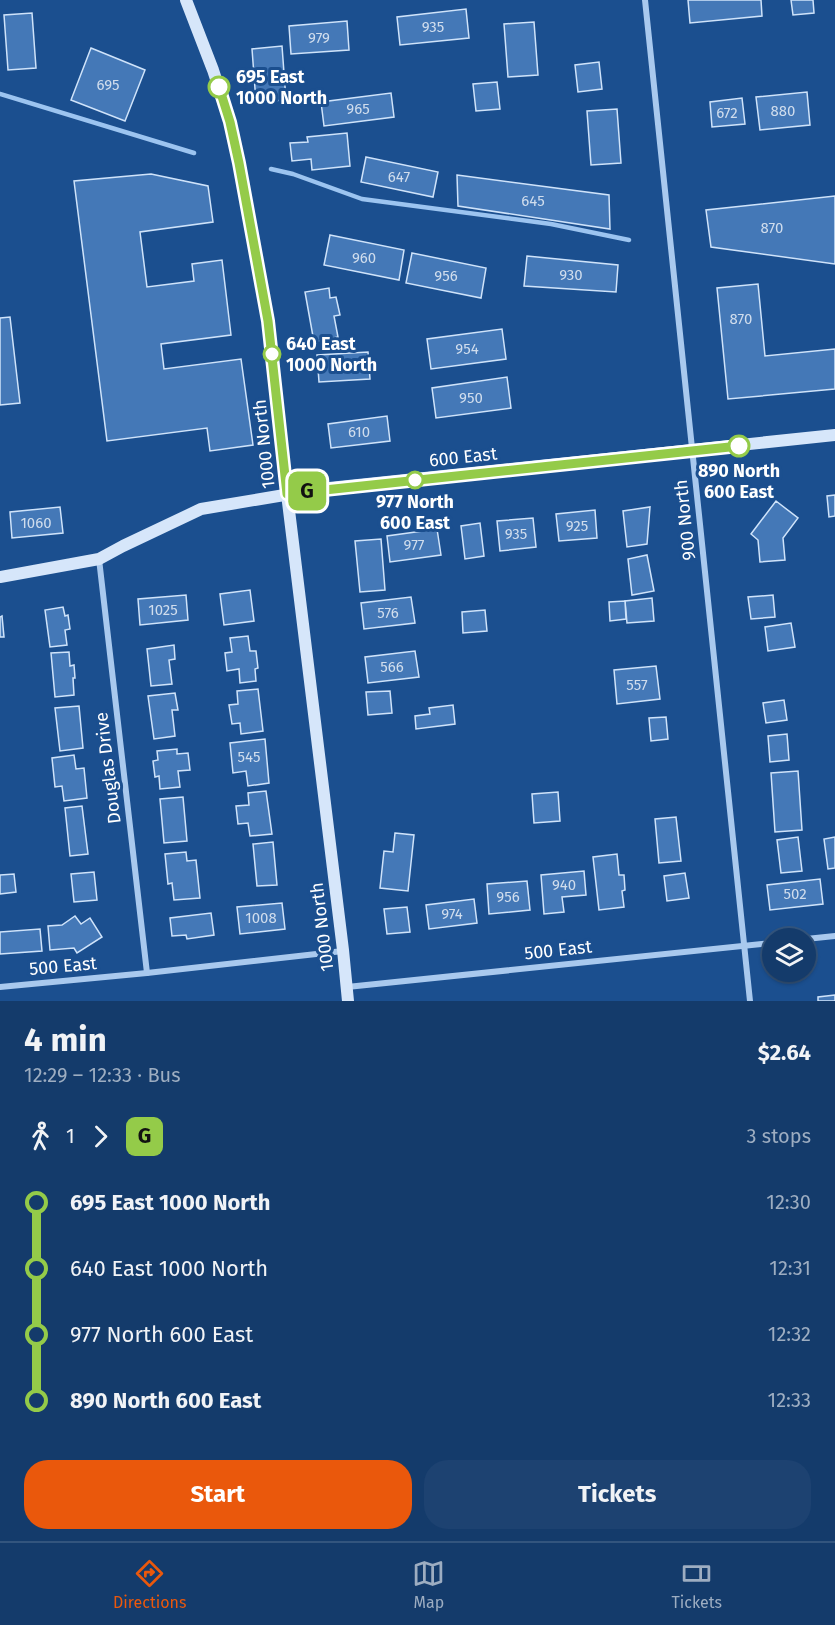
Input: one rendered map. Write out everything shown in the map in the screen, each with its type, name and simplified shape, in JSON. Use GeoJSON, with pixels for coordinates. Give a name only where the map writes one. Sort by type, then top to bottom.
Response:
{"type":"FeatureCollection","features":[{"type":"Feature","properties":{"kind":"street","name":"1000 North"},"geometry":{"type":"LineString","coordinates":[[186,0],[230,122],[268,321],[348,1001]]}},
{"type":"Feature","properties":{"kind":"street","name":"900 North"},"geometry":{"type":"LineString","coordinates":[[645,0],[750,1001]]}},
{"type":"Feature","properties":{"kind":"street","name":"600 East"},"geometry":{"type":"LineString","coordinates":[[0,577],[99,559],[201,509],[287,494],[835,435]]}},
{"type":"Feature","properties":{"kind":"street","name":"Douglas Drive"},"geometry":{"type":"LineString","coordinates":[[99,559],[147,973]]}},
{"type":"Feature","properties":{"kind":"street"},"geometry":{"type":"LineString","coordinates":[[816,938],[835,936]]}},
{"type":"Feature","properties":{"kind":"street","name":"500 East"},"geometry":{"type":"LineString","coordinates":[[347,987],[762,944]]}},
{"type":"Feature","properties":{"kind":"street","name":"500 East"},"geometry":{"type":"LineString","coordinates":[[0,987],[147,973],[343,950]]}},
{"type":"Feature","properties":{"kind":"building"},"geometry":{"type":"Polygon","coordinates":[[[688,0],[761,0],[762,16],[690,23],[688,0]]]}},
{"type":"Feature","properties":{"kind":"building"},"geometry":{"type":"Polygon","coordinates":[[[791,0],[813,0],[814,13],[793,15],[791,0]]]}},
{"type":"Feature","properties":{"kind":"building"},"geometry":{"type":"Polygon","coordinates":[[[466,9],[469,38],[400,45],[397,17],[466,9]]]}},
{"type":"Feature","properties":{"kind":"building"},"geometry":{"type":"Polygon","coordinates":[[[32,13],[36,68],[8,70],[4,15],[32,13]]]}},
{"type":"Feature","properties":{"kind":"building"},"geometry":{"type":"Polygon","coordinates":[[[347,21],[349,50],[291,54],[289,26],[347,21]]]}},
{"type":"Feature","properties":{"kind":"building"},"geometry":{"type":"Polygon","coordinates":[[[534,22],[538,75],[508,77],[504,24],[534,22]]]}},
{"type":"Feature","properties":{"kind":"building"},"geometry":{"type":"Polygon","coordinates":[[[282,46],[286,100],[256,102],[252,49],[282,46]]]}},
{"type":"Feature","properties":{"kind":"building"},"geometry":{"type":"Polygon","coordinates":[[[91,48],[145,70],[125,121],[71,100],[91,48]]]}},
{"type":"Feature","properties":{"kind":"building"},"geometry":{"type":"Polygon","coordinates":[[[599,62],[602,89],[578,92],[575,65],[599,62]]]}},
{"type":"Feature","properties":{"kind":"building"},"geometry":{"type":"Polygon","coordinates":[[[497,82],[500,109],[476,111],[473,84],[497,82]]]}},
{"type":"Feature","properties":{"kind":"building"},"geometry":{"type":"Polygon","coordinates":[[[807,92],[810,125],[760,130],[756,97],[807,92]]]}},
{"type":"Feature","properties":{"kind":"building"},"geometry":{"type":"Polygon","coordinates":[[[391,93],[394,117],[324,126],[321,102],[391,93]]]}},
{"type":"Feature","properties":{"kind":"building"},"geometry":{"type":"Polygon","coordinates":[[[742,98],[745,124],[712,127],[710,102],[742,98]]]}},
{"type":"Feature","properties":{"kind":"building"},"geometry":{"type":"Polygon","coordinates":[[[617,109],[621,163],[591,165],[587,111],[617,109]]]}},
{"type":"Feature","properties":{"kind":"building"},"geometry":{"type":"Polygon","coordinates":[[[347,133],[350,166],[312,170],[311,159],[292,161],[290,143],[308,142],[307,137],[347,133]]]}},
{"type":"Feature","properties":{"kind":"building"},"geometry":{"type":"Polygon","coordinates":[[[366,157],[438,172],[433,197],[361,182],[366,157]]]}},
{"type":"Feature","properties":{"kind":"building"},"geometry":{"type":"Polygon","coordinates":[[[151,174],[208,186],[213,222],[140,232],[147,287],[194,281],[192,264],[222,260],[231,335],[161,344],[164,369],[241,359],[253,445],[210,451],[207,428],[107,441],[74,181],[151,174]]]}},
{"type":"Feature","properties":{"kind":"building"},"geometry":{"type":"Polygon","coordinates":[[[457,175],[609,195],[610,229],[458,206],[457,175]]]}},
{"type":"Feature","properties":{"kind":"building"},"geometry":{"type":"Polygon","coordinates":[[[835,196],[835,264],[711,247],[706,210],[835,196]]]}},
{"type":"Feature","properties":{"kind":"building"},"geometry":{"type":"Polygon","coordinates":[[[330,235],[404,250],[399,280],[324,265],[330,235]]]}},
{"type":"Feature","properties":{"kind":"building"},"geometry":{"type":"Polygon","coordinates":[[[412,253],[486,268],[481,298],[406,283],[412,253]]]}},
{"type":"Feature","properties":{"kind":"building"},"geometry":{"type":"Polygon","coordinates":[[[527,256],[618,265],[616,292],[524,286],[527,256]]]}},
{"type":"Feature","properties":{"kind":"building"},"geometry":{"type":"Polygon","coordinates":[[[758,284],[765,356],[835,349],[835,389],[728,399],[717,288],[758,284]]]}},
{"type":"Feature","properties":{"kind":"building"},"geometry":{"type":"Polygon","coordinates":[[[329,288],[330,298],[336,297],[340,315],[334,316],[338,337],[314,342],[305,292],[329,288]]]}},
{"type":"Feature","properties":{"kind":"building"},"geometry":{"type":"Polygon","coordinates":[[[10,317],[20,403],[0,405],[0,318],[10,317]]]}},
{"type":"Feature","properties":{"kind":"building"},"geometry":{"type":"Polygon","coordinates":[[[502,329],[506,359],[431,369],[427,339],[502,329]]]}},
{"type":"Feature","properties":{"kind":"building"},"geometry":{"type":"Polygon","coordinates":[[[368,352],[370,379],[319,382],[317,355],[368,352]]]}},
{"type":"Feature","properties":{"kind":"building"},"geometry":{"type":"Polygon","coordinates":[[[507,377],[511,408],[436,418],[432,388],[507,377]]]}},
{"type":"Feature","properties":{"kind":"building"},"geometry":{"type":"Polygon","coordinates":[[[387,416],[390,441],[331,448],[328,424],[387,416]]]}},
{"type":"Feature","properties":{"kind":"building"},"geometry":{"type":"Polygon","coordinates":[[[835,495],[835,516],[829,517],[827,496],[835,495]]]}},
{"type":"Feature","properties":{"kind":"building"},"geometry":{"type":"Polygon","coordinates":[[[776,501],[798,518],[783,538],[785,560],[760,562],[758,540],[751,534],[776,501]]]}},
{"type":"Feature","properties":{"kind":"building"},"geometry":{"type":"Polygon","coordinates":[[[60,507],[63,533],[12,538],[10,512],[60,507]]]}},
{"type":"Feature","properties":{"kind":"building"},"geometry":{"type":"Polygon","coordinates":[[[650,507],[647,544],[627,547],[623,511],[650,507]]]}},
{"type":"Feature","properties":{"kind":"building"},"geometry":{"type":"Polygon","coordinates":[[[595,510],[597,538],[559,541],[556,514],[595,510]]]}},
{"type":"Feature","properties":{"kind":"building"},"geometry":{"type":"Polygon","coordinates":[[[533,518],[536,547],[500,551],[497,521],[533,518]]]}},
{"type":"Feature","properties":{"kind":"building"},"geometry":{"type":"Polygon","coordinates":[[[480,523],[484,556],[465,559],[461,526],[480,523]]]}},
{"type":"Feature","properties":{"kind":"building"},"geometry":{"type":"Polygon","coordinates":[[[437,529],[441,555],[390,562],[387,536],[437,529]]]}},
{"type":"Feature","properties":{"kind":"building"},"geometry":{"type":"Polygon","coordinates":[[[381,539],[385,590],[360,592],[355,541],[381,539]]]}},
{"type":"Feature","properties":{"kind":"building"},"geometry":{"type":"Polygon","coordinates":[[[647,555],[654,591],[632,595],[628,559],[647,555]]]}},
{"type":"Feature","properties":{"kind":"building"},"geometry":{"type":"Polygon","coordinates":[[[250,590],[254,621],[224,625],[220,594],[250,590]]]}},
{"type":"Feature","properties":{"kind":"building"},"geometry":{"type":"Polygon","coordinates":[[[186,595],[188,620],[140,625],[138,599],[186,595]]]}},
{"type":"Feature","properties":{"kind":"building"},"geometry":{"type":"Polygon","coordinates":[[[773,595],[775,617],[751,619],[748,597],[773,595]]]}},
{"type":"Feature","properties":{"kind":"building"},"geometry":{"type":"Polygon","coordinates":[[[411,597],[415,623],[364,629],[361,603],[411,597]]]}},
{"type":"Feature","properties":{"kind":"building"},"geometry":{"type":"Polygon","coordinates":[[[652,598],[654,621],[627,623],[625,601],[652,598]]]}},
{"type":"Feature","properties":{"kind":"building"},"geometry":{"type":"Polygon","coordinates":[[[625,601],[626,619],[610,621],[609,602],[625,601]]]}},
{"type":"Feature","properties":{"kind":"building"},"geometry":{"type":"Polygon","coordinates":[[[63,607],[65,616],[68,615],[70,629],[65,630],[67,645],[50,647],[45,610],[63,607]]]}},
{"type":"Feature","properties":{"kind":"building"},"geometry":{"type":"Polygon","coordinates":[[[485,610],[487,631],[463,633],[462,612],[485,610]]]}},
{"type":"Feature","properties":{"kind":"building"},"geometry":{"type":"Polygon","coordinates":[[[2,616],[4,637],[0,637],[0,617],[2,616]]]}},
{"type":"Feature","properties":{"kind":"building"},"geometry":{"type":"Polygon","coordinates":[[[791,623],[795,647],[768,651],[765,627],[791,623]]]}},
{"type":"Feature","properties":{"kind":"building"},"geometry":{"type":"Polygon","coordinates":[[[248,636],[250,651],[256,651],[258,668],[255,669],[256,681],[240,683],[239,669],[227,671],[225,653],[232,652],[230,638],[248,636]]]}},
{"type":"Feature","properties":{"kind":"building"},"geometry":{"type":"Polygon","coordinates":[[[174,645],[175,659],[169,660],[172,684],[151,686],[147,649],[174,645]]]}},
{"type":"Feature","properties":{"kind":"building"},"geometry":{"type":"Polygon","coordinates":[[[415,651],[419,677],[368,683],[365,657],[415,651]]]}},
{"type":"Feature","properties":{"kind":"building"},"geometry":{"type":"Polygon","coordinates":[[[69,652],[70,666],[74,665],[74,695],[55,697],[51,653],[69,652]]]}},
{"type":"Feature","properties":{"kind":"building"},"geometry":{"type":"Polygon","coordinates":[[[656,666],[660,699],[617,704],[614,670],[656,666]]]}},
{"type":"Feature","properties":{"kind":"building"},"geometry":{"type":"Polygon","coordinates":[[[258,689],[263,731],[241,734],[240,723],[232,724],[229,705],[238,704],[237,691],[258,689]]]}},
{"type":"Feature","properties":{"kind":"building"},"geometry":{"type":"Polygon","coordinates":[[[390,691],[392,713],[368,715],[366,692],[390,691]]]}},
{"type":"Feature","properties":{"kind":"building"},"geometry":{"type":"Polygon","coordinates":[[[175,693],[178,710],[172,710],[175,736],[154,739],[148,696],[175,693]]]}},
{"type":"Feature","properties":{"kind":"building"},"geometry":{"type":"Polygon","coordinates":[[[784,700],[787,720],[766,723],[763,703],[784,700]]]}},
{"type":"Feature","properties":{"kind":"building"},"geometry":{"type":"Polygon","coordinates":[[[453,705],[455,724],[416,729],[415,716],[430,714],[429,708],[453,705]]]}},
{"type":"Feature","properties":{"kind":"building"},"geometry":{"type":"Polygon","coordinates":[[[79,706],[83,748],[60,751],[55,708],[79,706]]]}},
{"type":"Feature","properties":{"kind":"building"},"geometry":{"type":"Polygon","coordinates":[[[666,717],[668,739],[651,741],[649,718],[666,717]]]}},
{"type":"Feature","properties":{"kind":"building"},"geometry":{"type":"Polygon","coordinates":[[[787,734],[789,760],[770,762],[768,736],[787,734]]]}},
{"type":"Feature","properties":{"kind":"building"},"geometry":{"type":"Polygon","coordinates":[[[265,739],[269,783],[248,786],[246,771],[233,773],[230,743],[265,739]]]}},
{"type":"Feature","properties":{"kind":"building"},"geometry":{"type":"Polygon","coordinates":[[[177,749],[177,754],[188,753],[190,770],[178,771],[180,787],[160,789],[159,776],[155,777],[153,761],[158,760],[157,751],[177,749]]]}},
{"type":"Feature","properties":{"kind":"building"},"geometry":{"type":"Polygon","coordinates":[[[74,755],[76,769],[84,768],[87,798],[64,801],[62,786],[55,787],[52,758],[74,755]]]}},
{"type":"Feature","properties":{"kind":"building"},"geometry":{"type":"Polygon","coordinates":[[[798,771],[802,830],[775,832],[771,773],[798,771]]]}},
{"type":"Feature","properties":{"kind":"building"},"geometry":{"type":"Polygon","coordinates":[[[266,791],[272,834],[250,836],[248,823],[238,824],[236,806],[249,805],[248,793],[266,791]]]}},
{"type":"Feature","properties":{"kind":"building"},"geometry":{"type":"Polygon","coordinates":[[[558,792],[560,821],[534,823],[532,794],[558,792]]]}},
{"type":"Feature","properties":{"kind":"building"},"geometry":{"type":"Polygon","coordinates":[[[183,797],[187,841],[164,843],[160,799],[183,797]]]}},
{"type":"Feature","properties":{"kind":"building"},"geometry":{"type":"Polygon","coordinates":[[[82,806],[88,854],[70,856],[65,808],[82,806]]]}},
{"type":"Feature","properties":{"kind":"building"},"geometry":{"type":"Polygon","coordinates":[[[676,817],[681,861],[659,863],[655,819],[676,817]]]}},
{"type":"Feature","properties":{"kind":"building"},"geometry":{"type":"Polygon","coordinates":[[[395,833],[414,835],[408,891],[380,888],[384,851],[393,852],[395,833]]]}},
{"type":"Feature","properties":{"kind":"building"},"geometry":{"type":"Polygon","coordinates":[[[798,837],[802,871],[781,873],[777,840],[798,837]]]}},
{"type":"Feature","properties":{"kind":"building"},"geometry":{"type":"Polygon","coordinates":[[[835,837],[835,868],[828,869],[824,839],[835,837]]]}},
{"type":"Feature","properties":{"kind":"building"},"geometry":{"type":"Polygon","coordinates":[[[273,842],[277,885],[257,886],[253,844],[273,842]]]}},
{"type":"Feature","properties":{"kind":"building"},"geometry":{"type":"Polygon","coordinates":[[[186,852],[187,861],[196,860],[200,898],[174,900],[172,883],[168,884],[165,854],[186,852]]]}},
{"type":"Feature","properties":{"kind":"building"},"geometry":{"type":"Polygon","coordinates":[[[617,854],[619,875],[624,875],[625,890],[622,891],[624,907],[599,910],[593,857],[617,854]]]}},
{"type":"Feature","properties":{"kind":"building"},"geometry":{"type":"Polygon","coordinates":[[[584,871],[586,895],[562,897],[564,912],[544,914],[541,875],[584,871]]]}},
{"type":"Feature","properties":{"kind":"building"},"geometry":{"type":"Polygon","coordinates":[[[94,872],[97,900],[74,902],[71,874],[94,872]]]}},
{"type":"Feature","properties":{"kind":"building"},"geometry":{"type":"Polygon","coordinates":[[[685,873],[689,898],[667,901],[664,876],[685,873]]]}},
{"type":"Feature","properties":{"kind":"building"},"geometry":{"type":"Polygon","coordinates":[[[14,874],[16,892],[0,894],[0,875],[14,874]]]}},
{"type":"Feature","properties":{"kind":"building"},"geometry":{"type":"Polygon","coordinates":[[[820,879],[823,904],[770,910],[767,885],[820,879]]]}},
{"type":"Feature","properties":{"kind":"building"},"geometry":{"type":"Polygon","coordinates":[[[527,881],[530,910],[489,914],[487,884],[527,881]]]}},
{"type":"Feature","properties":{"kind":"building"},"geometry":{"type":"Polygon","coordinates":[[[474,899],[477,923],[429,929],[426,905],[474,899]]]}},
{"type":"Feature","properties":{"kind":"building"},"geometry":{"type":"Polygon","coordinates":[[[282,903],[285,929],[240,934],[237,907],[282,903]]]}},
{"type":"Feature","properties":{"kind":"building"},"geometry":{"type":"Polygon","coordinates":[[[407,907],[410,932],[387,934],[384,909],[407,907]]]}},
{"type":"Feature","properties":{"kind":"building"},"geometry":{"type":"Polygon","coordinates":[[[211,913],[214,935],[187,939],[186,935],[172,936],[170,918],[211,913]]]}},
{"type":"Feature","properties":{"kind":"building"},"geometry":{"type":"Polygon","coordinates":[[[75,916],[81,924],[90,918],[102,937],[77,953],[74,948],[50,950],[48,926],[62,925],[75,916]]]}},
{"type":"Feature","properties":{"kind":"building"},"geometry":{"type":"Polygon","coordinates":[[[40,929],[42,951],[0,954],[0,932],[40,929]]]}},
{"type":"Feature","properties":{"kind":"building"},"geometry":{"type":"Polygon","coordinates":[[[835,995],[835,1001],[818,1001],[818,997],[835,995]]]}},
{"type":"Feature","properties":{"kind":"waterway"},"geometry":{"type":"LineString","coordinates":[[0,94],[194,153]]}},
{"type":"Feature","properties":{"kind":"waterway"},"geometry":{"type":"LineString","coordinates":[[271,169],[293,174],[362,199],[551,224],[629,240]]}},
{"type":"Feature","properties":{"kind":"bus line","name":"G"},"geometry":{"type":"LineString","coordinates":[[219,87],[239,163],[268,321],[287,494],[739,446]]}},
{"type":"Feature","properties":{"kind":"place","name":"695 East 1000 North"},"geometry":{"type":"Point","coordinates":[219,87]}},
{"type":"Feature","properties":{"kind":"place","name":"640 East 1000 North"},"geometry":{"type":"Point","coordinates":[272,354]}},
{"type":"Feature","properties":{"kind":"place","name":"890 North 600 East"},"geometry":{"type":"Point","coordinates":[739,446]}},
{"type":"Feature","properties":{"kind":"place","name":"977 North 600 East"},"geometry":{"type":"Point","coordinates":[415,480]}}]}
